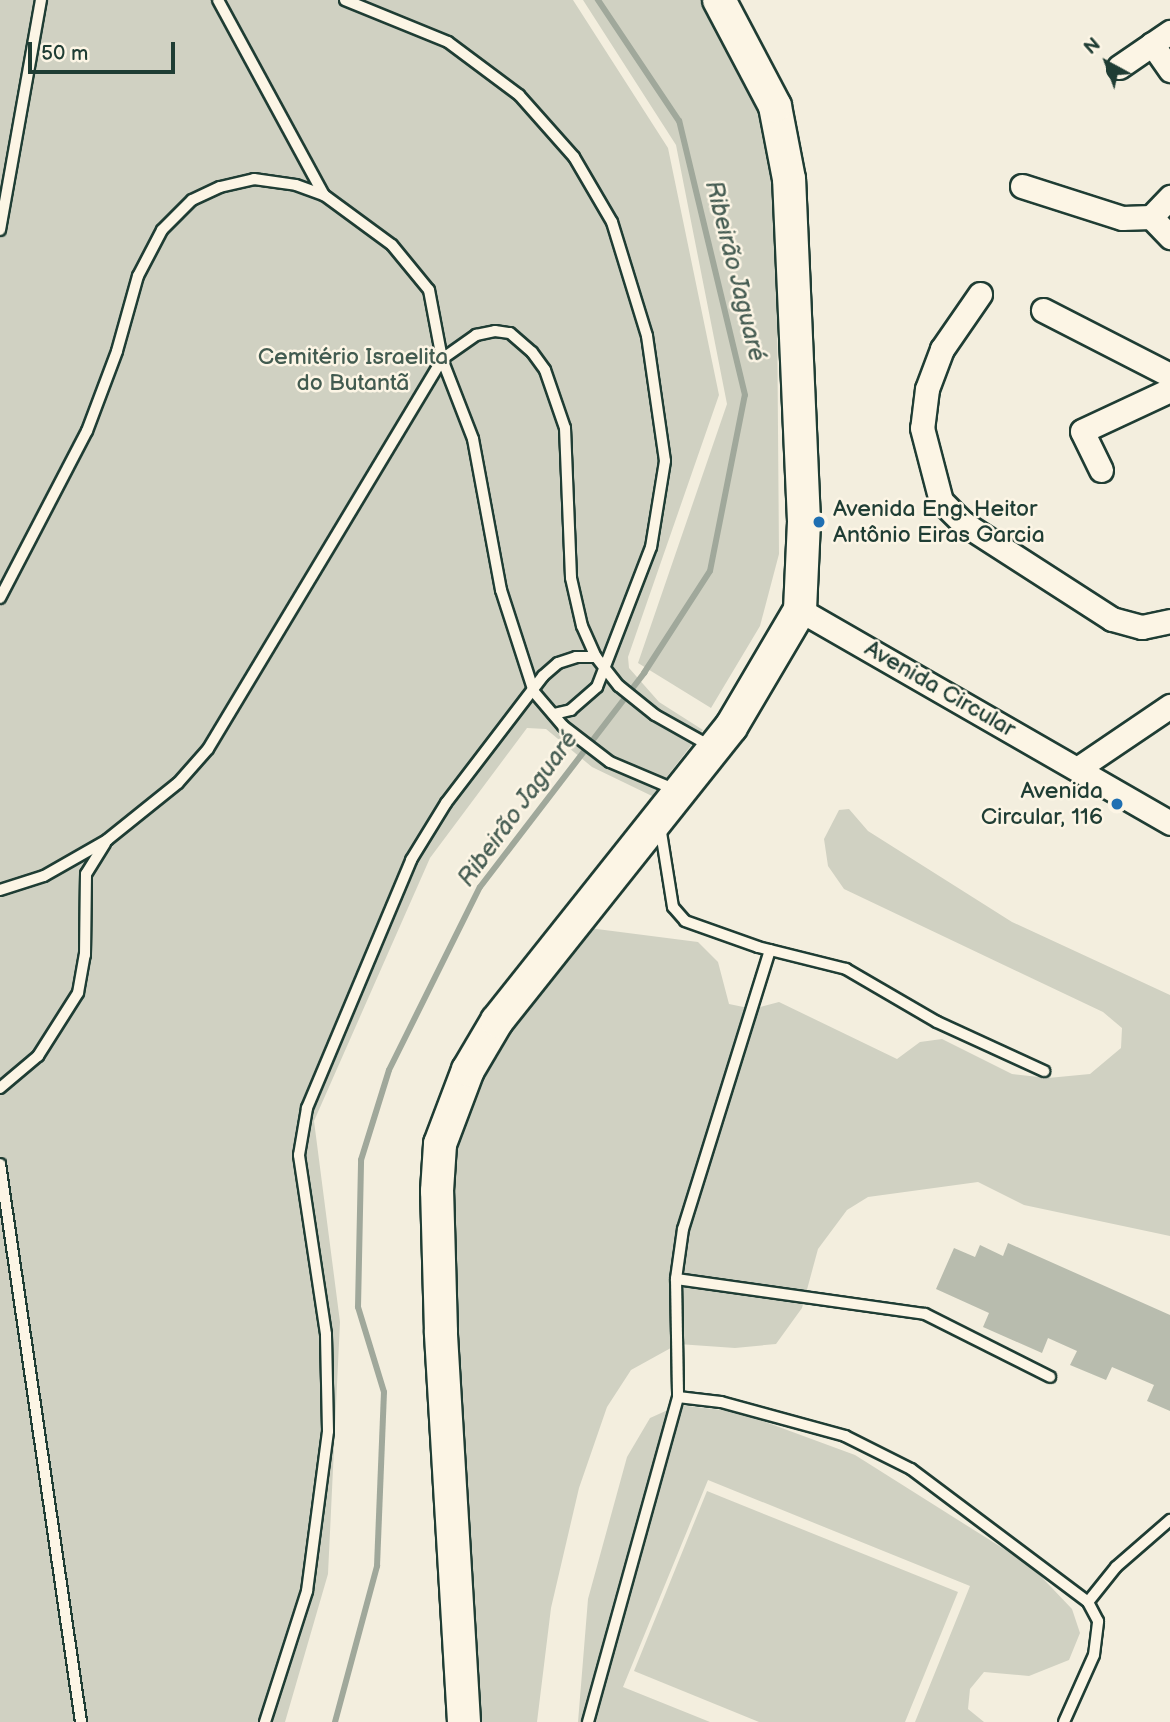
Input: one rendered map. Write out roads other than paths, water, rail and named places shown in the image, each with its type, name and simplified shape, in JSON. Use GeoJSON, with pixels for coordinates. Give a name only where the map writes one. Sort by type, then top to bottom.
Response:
{"type":"FeatureCollection","features":[{"type":"Feature","properties":{"kind":"main road"},"geometry":{"type":"LineString","coordinates":[[464,1722],[441,1332],[436,1191],[440,1144],[468,1070],[497,1021],[658,816],[715,748],[800,610],[804,521],[789,179],[775,106],[719,0]]}},
{"type":"Feature","properties":{"kind":"street"},"geometry":{"type":"LineString","coordinates":[[1119,67],[1161,38],[1170,70]]}},
{"type":"Feature","properties":{"kind":"street"},"geometry":{"type":"LineString","coordinates":[[1022,186],[1122,218],[1151,217],[1170,197]]}},
{"type":"Feature","properties":{"kind":"street"},"geometry":{"type":"LineString","coordinates":[[1151,217],[1170,237]]}},
{"type":"Feature","properties":{"kind":"street"},"geometry":{"type":"LineString","coordinates":[[980,294],[942,349],[927,389],[922,428],[941,501],[963,523],[1112,619],[1142,627],[1170,621]]}},
{"type":"Feature","properties":{"kind":"street"},"geometry":{"type":"LineString","coordinates":[[1043,310],[1170,375]]}},
{"type":"Feature","properties":{"kind":"street"},"geometry":{"type":"LineString","coordinates":[[1101,470],[1082,431],[1170,390]]}},
{"type":"Feature","properties":{"kind":"street","name":"Avenida Circular"},"geometry":{"type":"LineString","coordinates":[[800,610],[1080,767],[1170,823]]}},
{"type":"Feature","properties":{"kind":"street"},"geometry":{"type":"LineString","coordinates":[[1080,767],[1170,706]]}},
{"type":"Feature","properties":{"kind":"lane"},"geometry":{"type":"LineString","coordinates":[[0,230],[41,0]]}},
{"type":"Feature","properties":{"kind":"lane"},"geometry":{"type":"LineString","coordinates":[[218,0],[324,195]]}},
{"type":"Feature","properties":{"kind":"lane"},"geometry":{"type":"LineString","coordinates":[[345,0],[448,42],[519,95],[574,157],[612,222],[647,337],[665,461],[651,547],[605,671],[585,700],[553,713]]}},
{"type":"Feature","properties":{"kind":"lane"},"geometry":{"type":"LineString","coordinates":[[0,598],[87,431],[138,276],[162,230],[192,200],[220,187],[254,179],[296,185],[324,195],[410,264],[429,290],[442,359],[473,439],[500,590],[534,692],[563,726],[610,762],[680,791]]}},
{"type":"Feature","properties":{"kind":"lane"},"geometry":{"type":"LineString","coordinates":[[0,890],[44,876],[107,840],[178,783],[208,749],[442,359],[476,335],[495,331],[521,341],[545,370],[565,428],[571,578],[582,626],[596,657],[619,686],[655,715],[715,748]]}},
{"type":"Feature","properties":{"kind":"lane"},"geometry":{"type":"LineString","coordinates":[[265,1722],[307,1591],[328,1431],[326,1334],[300,1167],[302,1123],[326,1055],[411,860],[446,803],[558,663],[576,657],[596,657]]}},
{"type":"Feature","properties":{"kind":"lane"},"geometry":{"type":"LineString","coordinates":[[658,816],[677,913],[685,920],[770,950],[846,969],[937,1023],[1044,1071]]}},
{"type":"Feature","properties":{"kind":"lane"},"geometry":{"type":"LineString","coordinates":[[0,1088],[38,1056],[78,993],[85,955],[86,874],[107,840]]}},
{"type":"Feature","properties":{"kind":"lane"},"geometry":{"type":"LineString","coordinates":[[588,1722],[678,1397],[676,1279],[683,1229],[770,950]]}},
{"type":"Feature","properties":{"kind":"lane"},"geometry":{"type":"LineString","coordinates":[[0,1164],[81,1722]]}},
{"type":"Feature","properties":{"kind":"lane"},"geometry":{"type":"LineString","coordinates":[[676,1279],[925,1314],[1050,1377]]}},
{"type":"Feature","properties":{"kind":"lane"},"geometry":{"type":"LineString","coordinates":[[678,1397],[721,1402],[845,1436],[900,1463],[1088,1602],[1098,1621],[1094,1655],[1064,1722]]}},
{"type":"Feature","properties":{"kind":"lane"},"geometry":{"type":"LineString","coordinates":[[1088,1602],[1116,1567],[1170,1520]]}},
{"type":"Feature","properties":{"kind":"waterway","name":"Ribeirão Jaguaré"},"geometry":{"type":"LineString","coordinates":[[335,1722],[377,1566],[384,1392],[358,1307],[361,1160],[389,1070],[480,887],[644,673],[710,571],[745,395],[679,121],[598,0]]}},
{"type":"Feature","properties":{"kind":"place","name":"Avenida Eng. Heitor Antônio Eiras Garcia"},"geometry":{"type":"Point","coordinates":[819,522]}},
{"type":"Feature","properties":{"kind":"place","name":"Avenida Circular, 116"},"geometry":{"type":"Point","coordinates":[1117,804]}},
{"type":"Feature","properties":{"kind":"park label","name":"Cemitério Israelita do Butantã"},"geometry":{"type":"Point","coordinates":[353,370]}}]}
